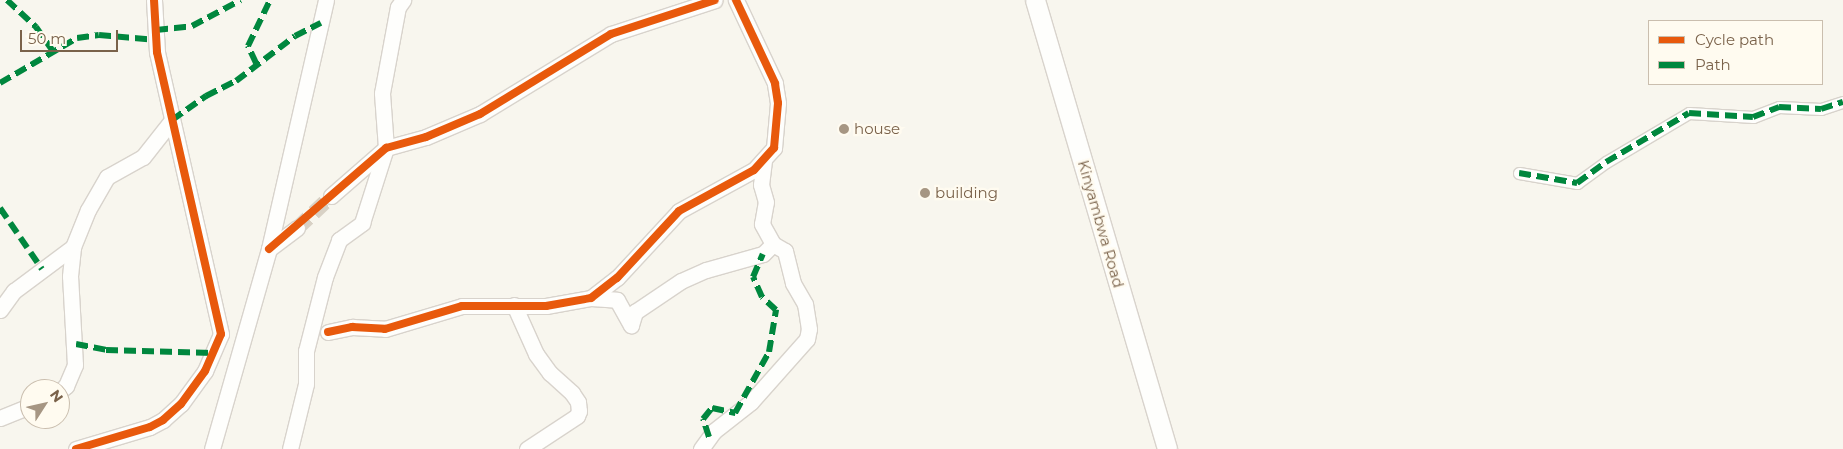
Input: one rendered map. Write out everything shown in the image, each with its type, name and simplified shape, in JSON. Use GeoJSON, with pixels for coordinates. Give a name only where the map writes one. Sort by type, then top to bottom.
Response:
{"type":"FeatureCollection","features":[{"type":"Feature","properties":{"kind":"street"},"geometry":{"type":"LineString","coordinates":[[76,449],[150,427],[163,420],[181,404],[217,347],[221,334],[157,52],[154,0]]}},
{"type":"Feature","properties":{"kind":"street"},"geometry":{"type":"LineString","coordinates":[[212,449],[269,249],[326,0]]}},
{"type":"Feature","properties":{"kind":"street"},"geometry":{"type":"LineString","coordinates":[[290,449],[306,384],[306,351],[325,277],[339,240],[362,223],[386,148],[382,93],[398,7],[403,0]]}},
{"type":"Feature","properties":{"kind":"street"},"geometry":{"type":"LineString","coordinates":[[332,196],[386,148],[426,137],[480,114],[611,34],[715,0]]}},
{"type":"Feature","properties":{"kind":"street"},"geometry":{"type":"LineString","coordinates":[[592,298],[617,278],[679,211],[754,170],[774,148],[778,103],[775,84],[736,0]]}},
{"type":"Feature","properties":{"kind":"street","name":"Kinyambwa Road"},"geometry":{"type":"LineString","coordinates":[[1036,0],[1167,449]]}},
{"type":"Feature","properties":{"kind":"street"},"geometry":{"type":"LineString","coordinates":[[1519,173],[1577,183],[1606,162],[1689,113],[1753,117],[1779,107],[1821,109],[1843,102]]}},
{"type":"Feature","properties":{"kind":"street"},"geometry":{"type":"LineString","coordinates":[[69,379],[75,365],[70,276],[73,247],[98,189],[107,177],[143,157],[172,120]]}},
{"type":"Feature","properties":{"kind":"street"},"geometry":{"type":"LineString","coordinates":[[701,449],[714,431],[751,402],[807,339],[809,328],[805,304],[793,283],[786,251],[773,244],[762,224],[766,202],[761,185],[764,161]]}},
{"type":"Feature","properties":{"kind":"street"},"geometry":{"type":"LineString","coordinates":[[269,249],[297,228]]}},
{"type":"Feature","properties":{"kind":"street"},"geometry":{"type":"LineString","coordinates":[[328,332],[352,327],[385,329],[462,306],[546,306],[592,298],[617,300],[630,325],[634,312],[681,281],[706,270],[756,258],[773,244]]}},
{"type":"Feature","properties":{"kind":"street"},"geometry":{"type":"LineString","coordinates":[[0,310],[14,291],[73,247]]}},
{"type":"Feature","properties":{"kind":"street"},"geometry":{"type":"LineString","coordinates":[[514,305],[536,354],[550,374],[572,394],[578,402],[579,411],[577,416],[527,449]]}},
{"type":"Feature","properties":{"kind":"street"},"geometry":{"type":"LineString","coordinates":[[0,418],[20,410]]}},
{"type":"Feature","properties":{"kind":"tunnel"},"geometry":{"type":"LineString","coordinates":[[297,228],[331,196]]}},
{"type":"Feature","properties":{"kind":"marked path"},"geometry":{"type":"LineString","coordinates":[[7,0],[36,27],[53,51]]}},
{"type":"Feature","properties":{"kind":"marked path"},"geometry":{"type":"LineString","coordinates":[[156,30],[192,26],[241,0]]}},
{"type":"Feature","properties":{"kind":"marked path"},"geometry":{"type":"LineString","coordinates":[[256,63],[248,46],[270,0]]}},
{"type":"Feature","properties":{"kind":"marked path"},"geometry":{"type":"LineString","coordinates":[[172,120],[206,96],[236,81],[295,36],[321,23]]}},
{"type":"Feature","properties":{"kind":"marked path"},"geometry":{"type":"LineString","coordinates":[[0,83],[77,38],[99,35],[157,40]]}},
{"type":"Feature","properties":{"kind":"marked path"},"geometry":{"type":"LineString","coordinates":[[1519,173],[1577,183],[1606,162],[1689,113],[1753,117],[1779,107],[1821,109],[1843,102]]}},
{"type":"Feature","properties":{"kind":"marked path"},"geometry":{"type":"LineString","coordinates":[[0,208],[42,269]]}},
{"type":"Feature","properties":{"kind":"marked path"},"geometry":{"type":"LineString","coordinates":[[709,437],[703,419],[712,408],[735,413],[769,352],[776,310],[762,297],[753,277],[763,254]]}},
{"type":"Feature","properties":{"kind":"marked path"},"geometry":{"type":"LineString","coordinates":[[76,344],[106,350],[213,353]]}},
{"type":"Feature","properties":{"kind":"cycle path"},"geometry":{"type":"LineString","coordinates":[[76,449],[150,427],[163,420],[181,404],[205,371],[221,334],[157,52],[154,0]]}},
{"type":"Feature","properties":{"kind":"cycle path"},"geometry":{"type":"LineString","coordinates":[[269,249],[386,148],[426,137],[480,114],[611,34],[715,0]]}},
{"type":"Feature","properties":{"kind":"cycle path"},"geometry":{"type":"LineString","coordinates":[[328,332],[352,327],[385,329],[462,306],[546,306],[591,298],[617,278],[679,211],[754,170],[774,148],[778,103],[775,83],[736,0]]}},
{"type":"Feature","properties":{"kind":"place","name":"house"},"geometry":{"type":"Point","coordinates":[844,129]}},
{"type":"Feature","properties":{"kind":"place","name":"building"},"geometry":{"type":"Point","coordinates":[925,193]}}]}
